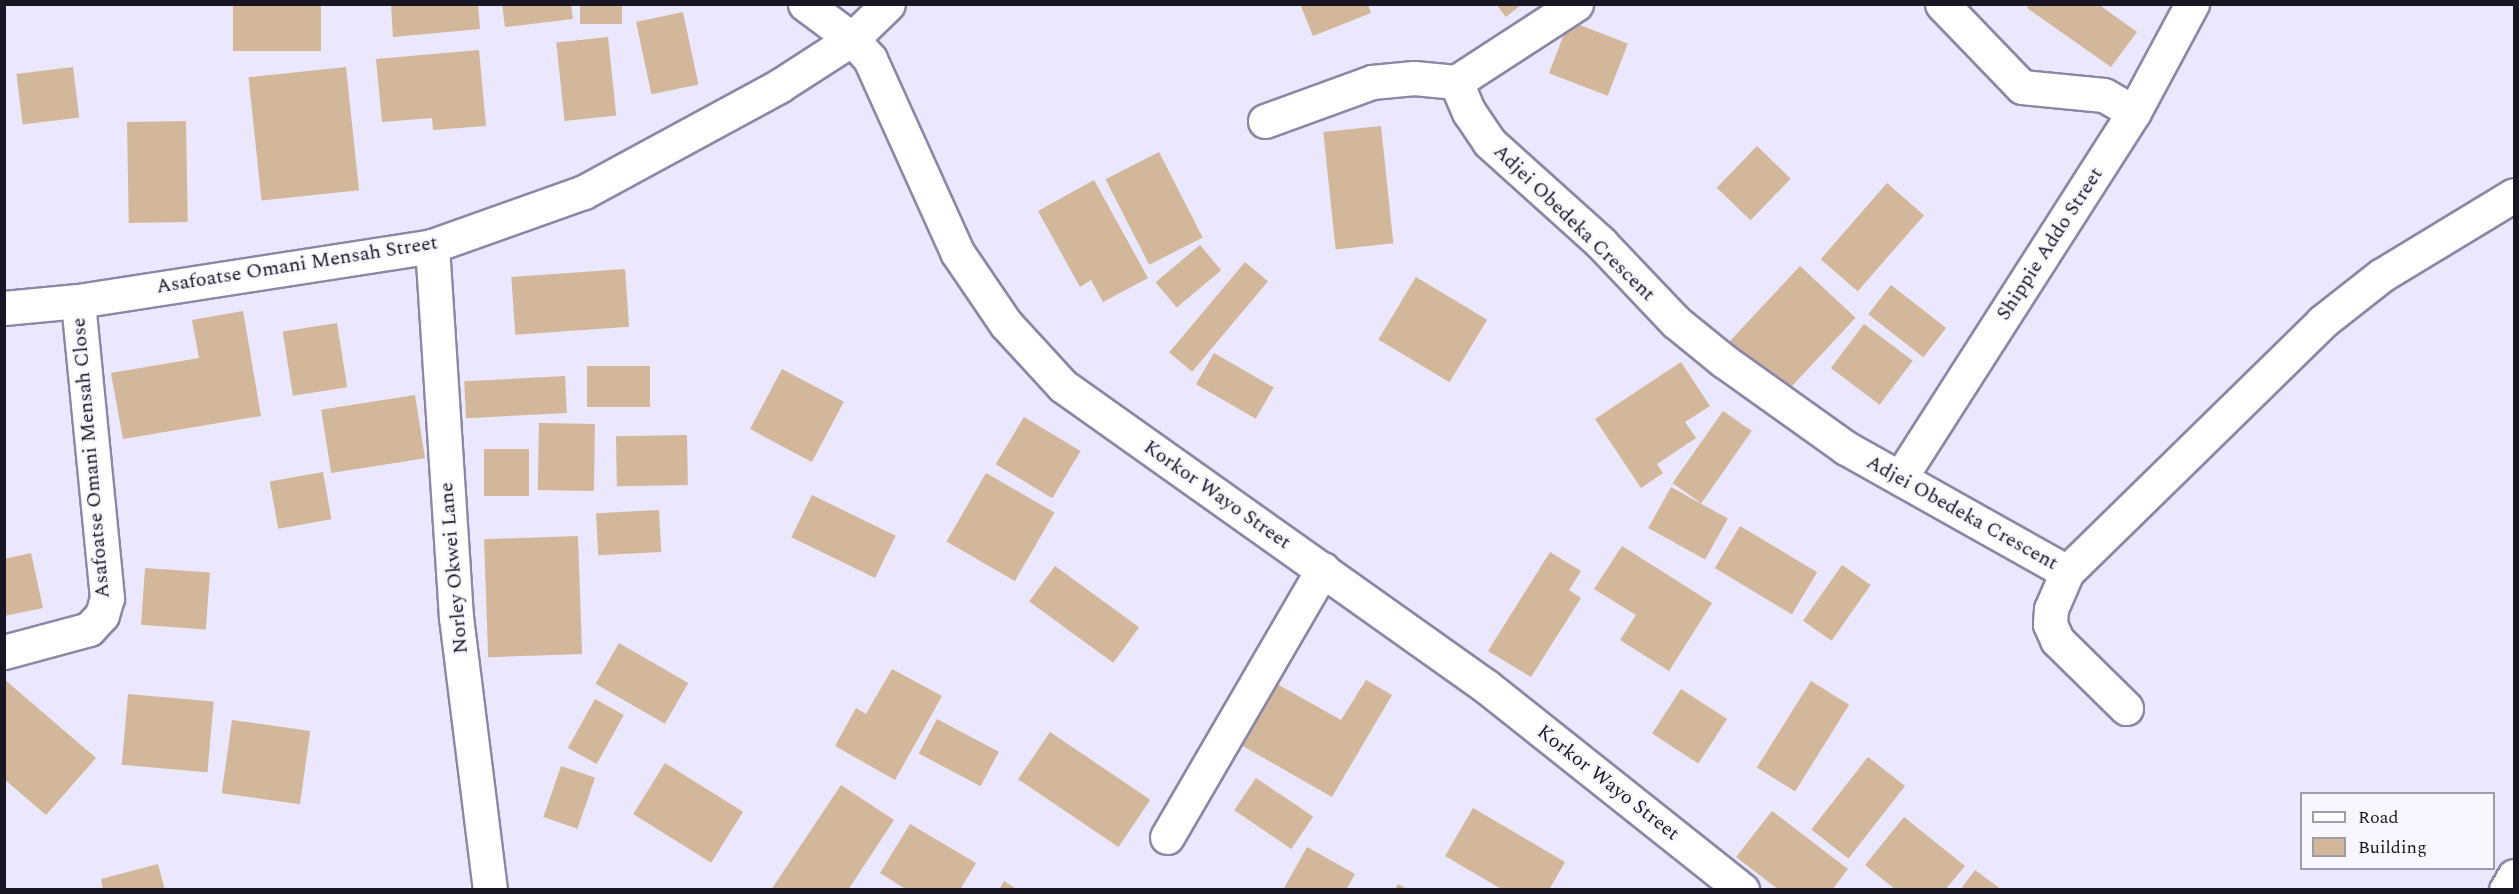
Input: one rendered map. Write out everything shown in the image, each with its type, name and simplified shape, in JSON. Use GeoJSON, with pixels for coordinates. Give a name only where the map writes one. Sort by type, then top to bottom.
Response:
{"type":"FeatureCollection","features":[{"type":"Feature","properties":{"kind":"street","name":"Korkor Wayo Street"},"geometry":{"type":"LineString","coordinates":[[805,4],[852,39],[870,59],[957,252],[1006,324],[1063,386],[1487,687],[1742,890]]}},
{"type":"Feature","properties":{"kind":"street","name":"Asafoatse Omani Mensah Street"},"geometry":{"type":"LineString","coordinates":[[4,308],[78,301],[432,246],[584,192],[779,86],[852,39],[888,4]]}},
{"type":"Feature","properties":{"kind":"street"},"geometry":{"type":"LineString","coordinates":[[1265,121],[1372,82],[1414,78],[1456,82],[1576,4]]}},
{"type":"Feature","properties":{"kind":"street"},"geometry":{"type":"LineString","coordinates":[[1942,4],[2022,87],[2104,95],[2134,112]]}},
{"type":"Feature","properties":{"kind":"street","name":"Shippie Addo Street"},"geometry":{"type":"LineString","coordinates":[[1900,478],[2134,112],[2192,4]]}},
{"type":"Feature","properties":{"kind":"street","name":"Adjei Obedeka Crescent"},"geometry":{"type":"LineString","coordinates":[[1456,82],[1469,112],[1489,142],[1601,243],[1676,322],[1724,361],[1846,448],[2067,572],[2322,322],[2382,276],[2514,195]]}},
{"type":"Feature","properties":{"kind":"street","name":"Norley Okwei Lane"},"geometry":{"type":"LineString","coordinates":[[432,246],[456,617],[490,890]]}},
{"type":"Feature","properties":{"kind":"street","name":"Asafoatse Omani Mensah Close"},"geometry":{"type":"LineString","coordinates":[[4,652],[89,629],[102,615],[107,598],[78,301]]}},
{"type":"Feature","properties":{"kind":"street"},"geometry":{"type":"LineString","coordinates":[[1167,837],[1323,569]]}},
{"type":"Feature","properties":{"kind":"street"},"geometry":{"type":"LineString","coordinates":[[2067,572],[2051,609],[2050,624],[2057,640],[2126,708]]}},
{"type":"Feature","properties":{"kind":"street"},"geometry":{"type":"LineString","coordinates":[[2506,890],[2514,876]]}},
{"type":"Feature","properties":{"kind":"building"},"geometry":{"type":"Polygon","coordinates":[[[233,4],[321,4],[321,51],[233,51],[233,4]]]}},
{"type":"Feature","properties":{"kind":"building"},"geometry":{"type":"Polygon","coordinates":[[[391,4],[478,4],[480,29],[393,37],[391,4]]]}},
{"type":"Feature","properties":{"kind":"building"},"geometry":{"type":"Polygon","coordinates":[[[502,4],[571,4],[573,19],[505,27],[502,4]]]}},
{"type":"Feature","properties":{"kind":"building"},"geometry":{"type":"Polygon","coordinates":[[[580,4],[622,4],[622,24],[580,24],[580,4]]]}},
{"type":"Feature","properties":{"kind":"building"},"geometry":{"type":"Polygon","coordinates":[[[1300,4],[1368,4],[1371,13],[1313,36],[1300,4]]]}},
{"type":"Feature","properties":{"kind":"building"},"geometry":{"type":"Polygon","coordinates":[[[1496,4],[1522,4],[1506,17],[1496,4]]]}},
{"type":"Feature","properties":{"kind":"building"},"geometry":{"type":"Polygon","coordinates":[[[2029,4],[2098,4],[2137,32],[2111,67],[2027,8],[2029,4]]]}},
{"type":"Feature","properties":{"kind":"building"},"geometry":{"type":"Polygon","coordinates":[[[683,12],[698,84],[651,94],[636,22],[683,12]]]}},
{"type":"Feature","properties":{"kind":"building"},"geometry":{"type":"Polygon","coordinates":[[[1569,21],[1628,44],[1608,96],[1549,73],[1569,21]]]}},
{"type":"Feature","properties":{"kind":"building"},"geometry":{"type":"Polygon","coordinates":[[[608,37],[616,116],[565,121],[556,42],[608,37]]]}},
{"type":"Feature","properties":{"kind":"building"},"geometry":{"type":"Polygon","coordinates":[[[479,50],[486,126],[433,130],[432,118],[382,122],[376,59],[479,50]]]}},
{"type":"Feature","properties":{"kind":"building"},"geometry":{"type":"Polygon","coordinates":[[[73,67],[79,118],[23,125],[16,74],[73,67]]]}},
{"type":"Feature","properties":{"kind":"building"},"geometry":{"type":"Polygon","coordinates":[[[346,67],[359,190],[261,201],[249,77],[346,67]]]}},
{"type":"Feature","properties":{"kind":"building"},"geometry":{"type":"Polygon","coordinates":[[[186,121],[188,222],[129,223],[127,122],[186,121]]]}},
{"type":"Feature","properties":{"kind":"building"},"geometry":{"type":"Polygon","coordinates":[[[1381,126],[1393,243],[1336,249],[1323,132],[1381,126]]]}},
{"type":"Feature","properties":{"kind":"building"},"geometry":{"type":"Polygon","coordinates":[[[1757,146],[1791,179],[1751,220],[1717,188],[1757,146]]]}},
{"type":"Feature","properties":{"kind":"building"},"geometry":{"type":"Polygon","coordinates":[[[1159,152],[1203,238],[1149,265],[1106,179],[1159,152]]]}},
{"type":"Feature","properties":{"kind":"building"},"geometry":{"type":"Polygon","coordinates":[[[1094,180],[1148,278],[1103,302],[1091,280],[1080,287],[1038,211],[1094,180]]]}},
{"type":"Feature","properties":{"kind":"building"},"geometry":{"type":"Polygon","coordinates":[[[1887,183],[1924,215],[1858,291],[1821,259],[1887,183]]]}},
{"type":"Feature","properties":{"kind":"building"},"geometry":{"type":"Polygon","coordinates":[[[1200,245],[1221,270],[1177,308],[1156,282],[1200,245]]]}},
{"type":"Feature","properties":{"kind":"building"},"geometry":{"type":"Polygon","coordinates":[[[1245,262],[1268,281],[1192,372],[1169,352],[1245,262]]]}},
{"type":"Feature","properties":{"kind":"building"},"geometry":{"type":"Polygon","coordinates":[[[1800,266],[1856,318],[1785,393],[1730,341],[1800,266]]]}},
{"type":"Feature","properties":{"kind":"building"},"geometry":{"type":"Polygon","coordinates":[[[625,269],[629,327],[515,335],[511,277],[625,269]]]}},
{"type":"Feature","properties":{"kind":"building"},"geometry":{"type":"Polygon","coordinates":[[[1416,277],[1487,320],[1450,382],[1378,340],[1416,277]]]}},
{"type":"Feature","properties":{"kind":"building"},"geometry":{"type":"Polygon","coordinates":[[[1891,285],[1946,328],[1923,357],[1868,314],[1891,285]]]}},
{"type":"Feature","properties":{"kind":"building"},"geometry":{"type":"Polygon","coordinates":[[[243,311],[261,416],[123,439],[111,373],[199,358],[192,320],[243,311]]]}},
{"type":"Feature","properties":{"kind":"building"},"geometry":{"type":"Polygon","coordinates":[[[337,323],[347,387],[293,396],[283,332],[337,323]]]}},
{"type":"Feature","properties":{"kind":"building"},"geometry":{"type":"Polygon","coordinates":[[[1864,324],[1913,361],[1880,405],[1831,368],[1864,324]]]}},
{"type":"Feature","properties":{"kind":"building"},"geometry":{"type":"Polygon","coordinates":[[[1214,353],[1274,388],[1256,419],[1196,384],[1214,353]]]}},
{"type":"Feature","properties":{"kind":"building"},"geometry":{"type":"Polygon","coordinates":[[[1681,362],[1710,406],[1685,422],[1696,438],[1657,464],[1663,473],[1641,488],[1595,419],[1681,362]]]}},
{"type":"Feature","properties":{"kind":"building"},"geometry":{"type":"Polygon","coordinates":[[[587,366],[650,366],[650,407],[587,407],[587,366]]]}},
{"type":"Feature","properties":{"kind":"building"},"geometry":{"type":"Polygon","coordinates":[[[782,369],[844,402],[812,462],[750,429],[782,369]]]}},
{"type":"Feature","properties":{"kind":"building"},"geometry":{"type":"Polygon","coordinates":[[[565,376],[567,413],[466,418],[464,381],[565,376]]]}},
{"type":"Feature","properties":{"kind":"building"},"geometry":{"type":"Polygon","coordinates":[[[415,395],[425,458],[331,473],[321,410],[415,395]]]}},
{"type":"Feature","properties":{"kind":"building"},"geometry":{"type":"Polygon","coordinates":[[[1723,411],[1752,431],[1701,503],[1673,483],[1723,411]]]}},
{"type":"Feature","properties":{"kind":"building"},"geometry":{"type":"Polygon","coordinates":[[[1024,417],[1081,451],[1052,498],[996,464],[1024,417]]]}},
{"type":"Feature","properties":{"kind":"building"},"geometry":{"type":"Polygon","coordinates":[[[539,423],[595,424],[594,491],[538,490],[539,423]]]}},
{"type":"Feature","properties":{"kind":"building"},"geometry":{"type":"Polygon","coordinates":[[[687,435],[688,485],[617,486],[616,436],[687,435]]]}},
{"type":"Feature","properties":{"kind":"building"},"geometry":{"type":"Polygon","coordinates":[[[484,449],[529,449],[529,496],[484,496],[484,449]]]}},
{"type":"Feature","properties":{"kind":"building"},"geometry":{"type":"Polygon","coordinates":[[[323,472],[331,519],[278,529],[270,481],[323,472]]]}},
{"type":"Feature","properties":{"kind":"building"},"geometry":{"type":"Polygon","coordinates":[[[986,473],[1054,512],[1015,581],[947,541],[986,473]]]}},
{"type":"Feature","properties":{"kind":"building"},"geometry":{"type":"Polygon","coordinates":[[[1671,487],[1728,519],[1705,560],[1648,528],[1671,487]]]}},
{"type":"Feature","properties":{"kind":"building"},"geometry":{"type":"Polygon","coordinates":[[[812,495],[896,536],[875,578],[791,537],[812,495]]]}},
{"type":"Feature","properties":{"kind":"building"},"geometry":{"type":"Polygon","coordinates":[[[659,510],[661,552],[598,555],[596,513],[659,510]]]}},
{"type":"Feature","properties":{"kind":"building"},"geometry":{"type":"Polygon","coordinates":[[[1740,526],[1817,572],[1792,614],[1715,568],[1740,526]]]}},
{"type":"Feature","properties":{"kind":"building"},"geometry":{"type":"Polygon","coordinates":[[[578,536],[582,654],[488,657],[484,539],[578,536]]]}},
{"type":"Feature","properties":{"kind":"building"},"geometry":{"type":"Polygon","coordinates":[[[1622,546],[1712,603],[1669,671],[1620,640],[1636,615],[1594,589],[1622,546]]]}},
{"type":"Feature","properties":{"kind":"building"},"geometry":{"type":"Polygon","coordinates":[[[1550,552],[1581,571],[1569,590],[1581,598],[1531,677],[1488,651],[1550,552]]]}},
{"type":"Feature","properties":{"kind":"building"},"geometry":{"type":"Polygon","coordinates":[[[31,553],[43,608],[4,616],[4,559],[31,553]]]}},
{"type":"Feature","properties":{"kind":"building"},"geometry":{"type":"Polygon","coordinates":[[[1842,565],[1871,585],[1832,641],[1803,621],[1842,565]]]}},
{"type":"Feature","properties":{"kind":"building"},"geometry":{"type":"Polygon","coordinates":[[[1055,566],[1139,627],[1113,663],[1029,602],[1055,566]]]}},
{"type":"Feature","properties":{"kind":"building"},"geometry":{"type":"Polygon","coordinates":[[[145,568],[210,573],[206,629],[141,625],[145,568]]]}},
{"type":"Feature","properties":{"kind":"building"},"geometry":{"type":"Polygon","coordinates":[[[619,643],[688,683],[665,724],[596,684],[619,643]]]}},
{"type":"Feature","properties":{"kind":"building"},"geometry":{"type":"Polygon","coordinates":[[[892,669],[942,696],[895,780],[835,746],[856,708],[866,714],[892,669]]]}},
{"type":"Feature","properties":{"kind":"building"},"geometry":{"type":"Polygon","coordinates":[[[4,679],[96,758],[46,815],[4,779],[4,679]]]}},
{"type":"Feature","properties":{"kind":"building"},"geometry":{"type":"Polygon","coordinates":[[[1270,680],[1341,720],[1366,680],[1392,695],[1332,797],[1234,741],[1270,680]]]}},
{"type":"Feature","properties":{"kind":"building"},"geometry":{"type":"Polygon","coordinates":[[[1811,681],[1849,705],[1795,791],[1757,768],[1811,681]]]}},
{"type":"Feature","properties":{"kind":"building"},"geometry":{"type":"Polygon","coordinates":[[[1681,689],[1727,719],[1698,763],[1652,733],[1681,689]]]}},
{"type":"Feature","properties":{"kind":"building"},"geometry":{"type":"Polygon","coordinates":[[[128,694],[214,701],[207,772],[122,765],[128,694]]]}},
{"type":"Feature","properties":{"kind":"building"},"geometry":{"type":"Polygon","coordinates":[[[595,699],[624,715],[597,764],[568,748],[595,699]]]}},
{"type":"Feature","properties":{"kind":"building"},"geometry":{"type":"Polygon","coordinates":[[[937,719],[999,752],[980,786],[919,753],[937,719]]]}},
{"type":"Feature","properties":{"kind":"building"},"geometry":{"type":"Polygon","coordinates":[[[232,720],[310,731],[300,804],[222,793],[232,720]]]}},
{"type":"Feature","properties":{"kind":"building"},"geometry":{"type":"Polygon","coordinates":[[[1050,732],[1150,800],[1118,847],[1018,779],[1050,732]]]}},
{"type":"Feature","properties":{"kind":"building"},"geometry":{"type":"Polygon","coordinates":[[[1868,757],[1905,786],[1848,858],[1811,829],[1868,757]]]}},
{"type":"Feature","properties":{"kind":"building"},"geometry":{"type":"Polygon","coordinates":[[[665,763],[743,812],[711,863],[633,814],[665,763]]]}},
{"type":"Feature","properties":{"kind":"building"},"geometry":{"type":"Polygon","coordinates":[[[561,766],[595,778],[577,829],[543,817],[561,766]]]}},
{"type":"Feature","properties":{"kind":"building"},"geometry":{"type":"Polygon","coordinates":[[[1256,778],[1313,817],[1291,849],[1234,810],[1256,778]]]}},
{"type":"Feature","properties":{"kind":"building"},"geometry":{"type":"Polygon","coordinates":[[[841,785],[894,820],[848,890],[771,890],[841,785]]]}},
{"type":"Feature","properties":{"kind":"building"},"geometry":{"type":"Polygon","coordinates":[[[1473,808],[1565,862],[1549,890],[1503,890],[1445,856],[1473,808]]]}},
{"type":"Feature","properties":{"kind":"building"},"geometry":{"type":"Polygon","coordinates":[[[1772,811],[1848,869],[1832,890],[1779,890],[1736,857],[1772,811]]]}},
{"type":"Feature","properties":{"kind":"building"},"geometry":{"type":"Polygon","coordinates":[[[1904,817],[1965,866],[1945,890],[1896,890],[1865,865],[1904,817]]]}},
{"type":"Feature","properties":{"kind":"building"},"geometry":{"type":"Polygon","coordinates":[[[910,824],[976,863],[960,890],[907,890],[880,873],[910,824]]]}},
{"type":"Feature","properties":{"kind":"building"},"geometry":{"type":"Polygon","coordinates":[[[1307,847],[1355,874],[1346,890],[1283,890],[1307,847]]]}},
{"type":"Feature","properties":{"kind":"building"},"geometry":{"type":"Polygon","coordinates":[[[158,864],[165,890],[103,890],[101,879],[158,864]]]}},
{"type":"Feature","properties":{"kind":"building"},"geometry":{"type":"Polygon","coordinates":[[[1975,870],[2002,890],[1960,890],[1975,870]]]}},
{"type":"Feature","properties":{"kind":"building"},"geometry":{"type":"Polygon","coordinates":[[[1004,881],[1018,890],[999,890],[1004,881]]]}},
{"type":"Feature","properties":{"kind":"building"},"geometry":{"type":"Polygon","coordinates":[[[1398,884],[1409,890],[1395,890],[1398,884]]]}}]}
